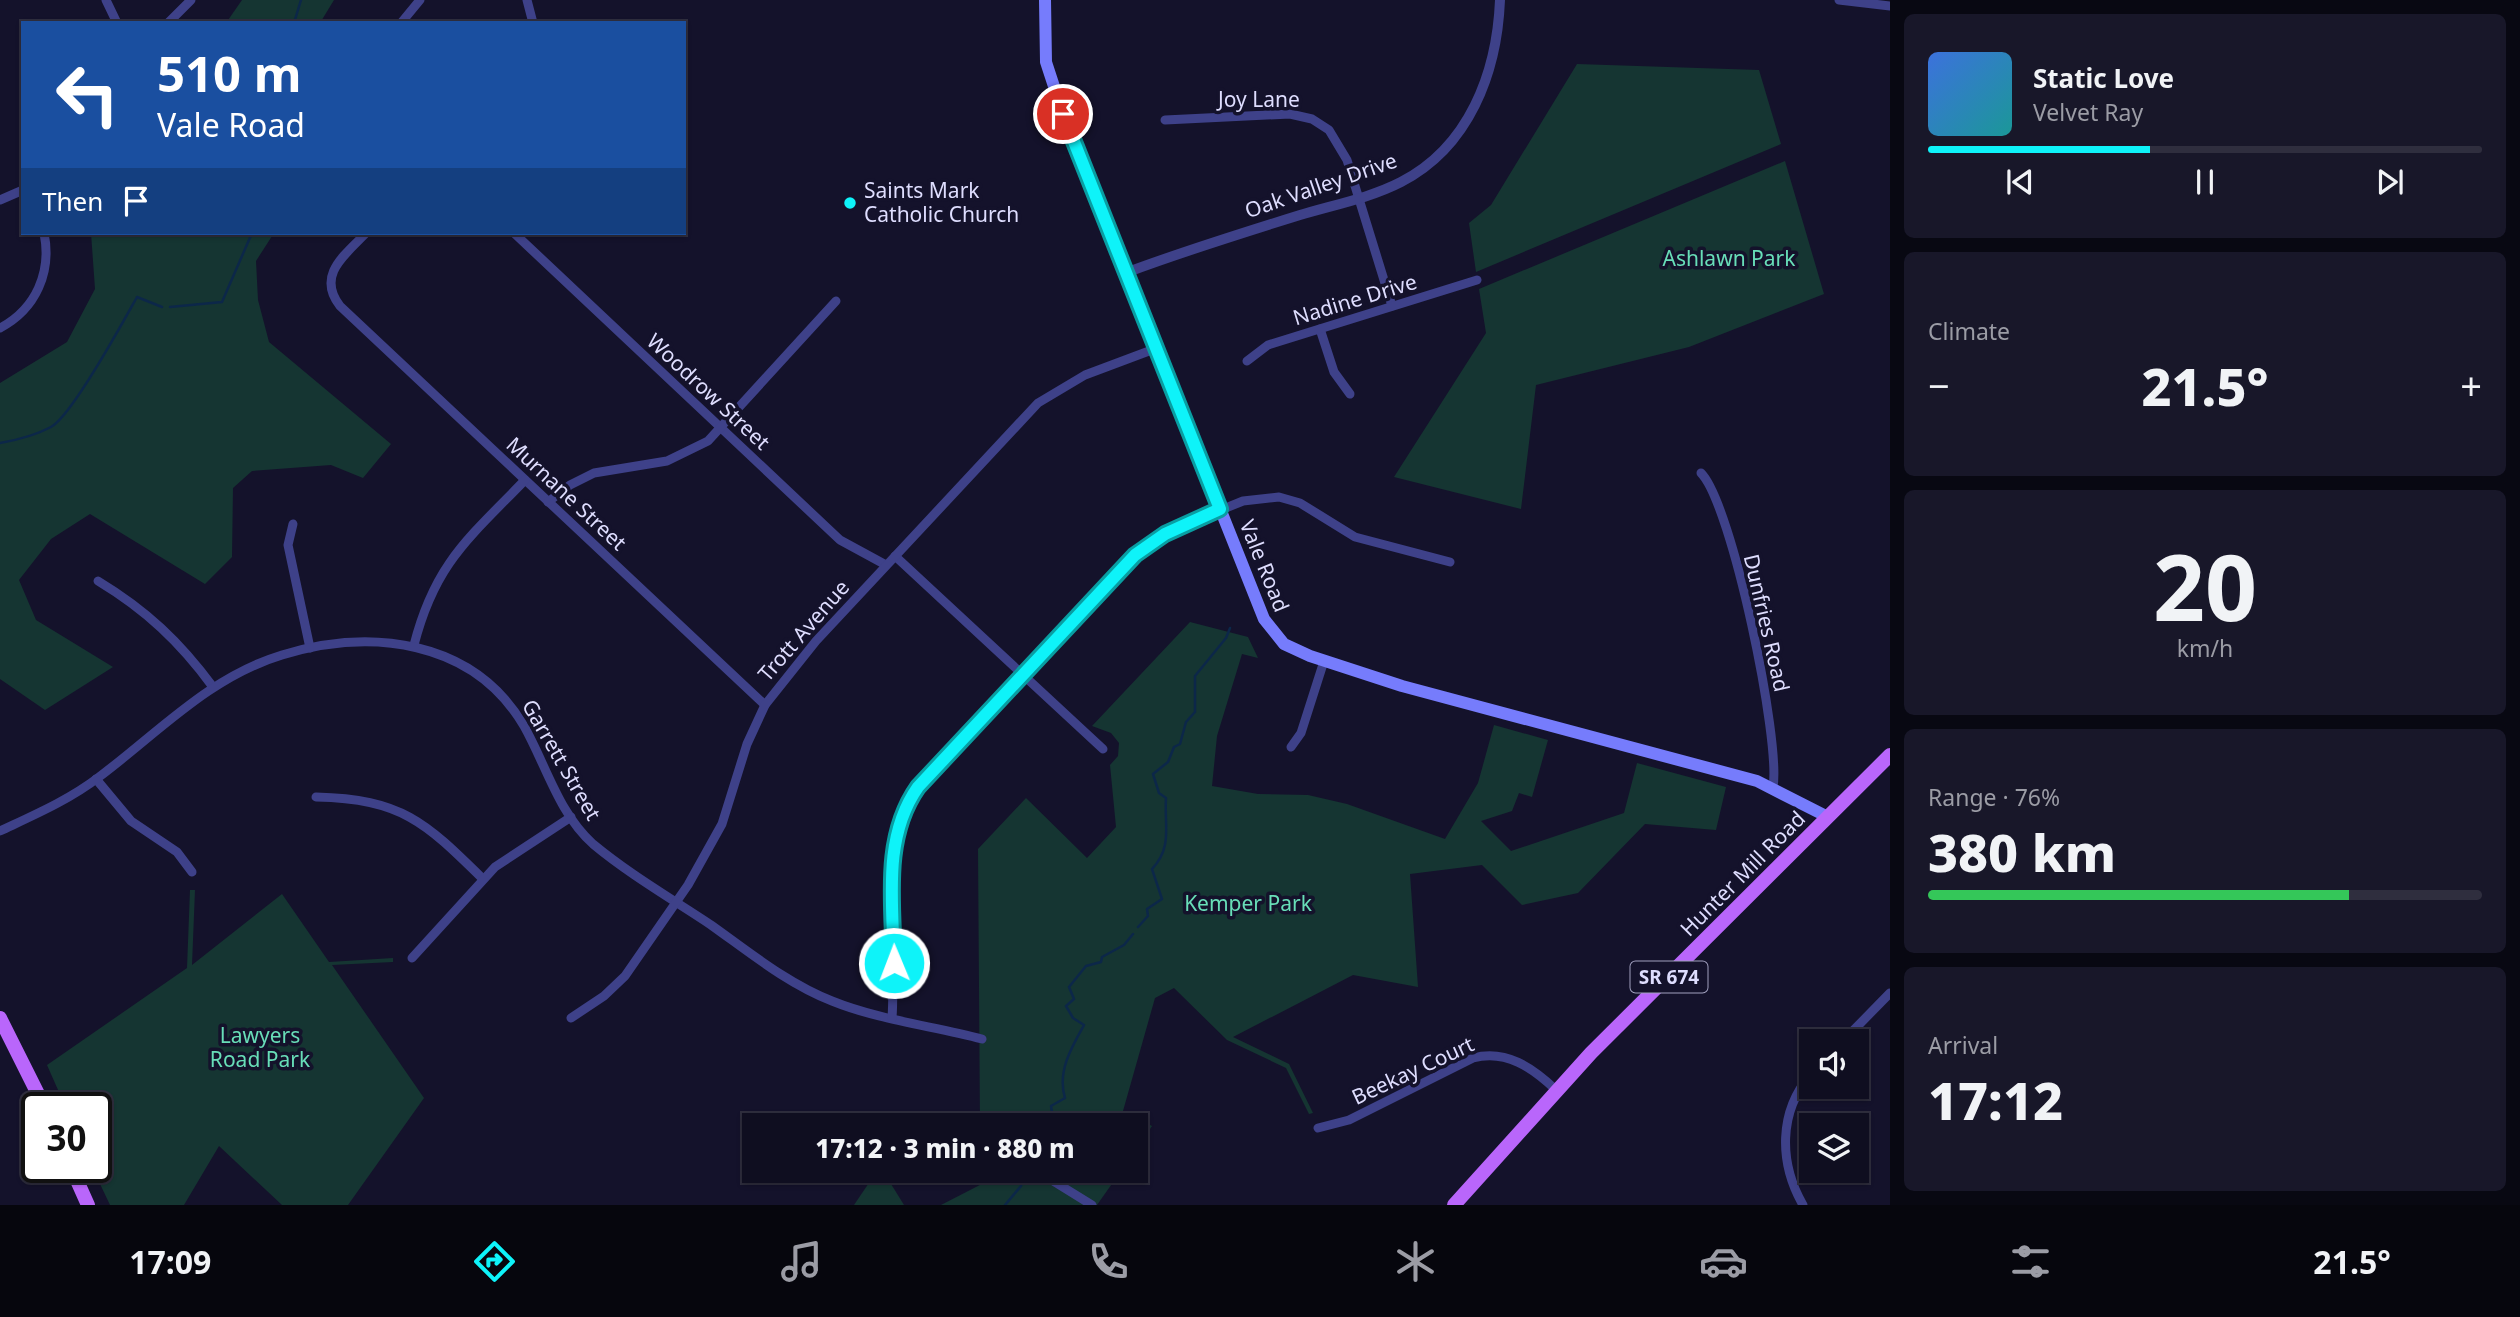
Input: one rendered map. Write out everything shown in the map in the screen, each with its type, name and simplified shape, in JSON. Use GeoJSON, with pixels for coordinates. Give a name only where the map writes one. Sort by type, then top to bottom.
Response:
{"type":"FeatureCollection","features":[{"type":"Feature","properties":{"kind":"main road","name":"Vale Road"},"geometry":{"type":"LineString","coordinates":[[1045,0],[1044,50],[1051,82],[1269,629],[1284,644],[1324,661],[1402,686],[1773,787],[1828,817]]}},
{"type":"Feature","properties":{"kind":"main road","name":"Hunter Mill Road"},"geometry":{"type":"LineString","coordinates":[[1454,1205],[1556,1090],[1890,755]]}},
{"type":"Feature","properties":{"kind":"main road"},"geometry":{"type":"LineString","coordinates":[[0,1018],[37,1092]]}},
{"type":"Feature","properties":{"kind":"main road"},"geometry":{"type":"LineString","coordinates":[[78,1183],[88,1205]]}},
{"type":"Feature","properties":{"kind":"street"},"geometry":{"type":"LineString","coordinates":[[106,0],[116,21]]}},
{"type":"Feature","properties":{"kind":"street"},"geometry":{"type":"LineString","coordinates":[[170,21],[191,0]]}},
{"type":"Feature","properties":{"kind":"street"},"geometry":{"type":"LineString","coordinates":[[403,21],[420,0]]}},
{"type":"Feature","properties":{"kind":"street"},"geometry":{"type":"LineString","coordinates":[[527,0],[532,21]]}},
{"type":"Feature","properties":{"kind":"street","name":"Oak Valley Drive"},"geometry":{"type":"LineString","coordinates":[[1128,272],[1179,253],[1359,197],[1415,174],[1455,139],[1475,108],[1487,78],[1497,36],[1500,0]]}},
{"type":"Feature","properties":{"kind":"street"},"geometry":{"type":"LineString","coordinates":[[1839,0],[1890,6]]}},
{"type":"Feature","properties":{"kind":"street","name":"Joy Lane"},"geometry":{"type":"LineString","coordinates":[[1165,120],[1280,114],[1312,119],[1329,130],[1342,146],[1392,306]]}},
{"type":"Feature","properties":{"kind":"street"},"geometry":{"type":"LineString","coordinates":[[0,200],[21,191]]}},
{"type":"Feature","properties":{"kind":"street"},"geometry":{"type":"LineString","coordinates":[[0,328],[28,307],[40,286],[47,260],[44,235]]}},
{"type":"Feature","properties":{"kind":"street","name":"Murnane Street"},"geometry":{"type":"LineString","coordinates":[[364,235],[335,266],[330,277],[331,291],[342,309],[765,705]]}},
{"type":"Feature","properties":{"kind":"street","name":"Woodrow Street"},"geometry":{"type":"LineString","coordinates":[[516,235],[840,540],[886,565]]}},
{"type":"Feature","properties":{"kind":"street","name":"Nadine Drive"},"geometry":{"type":"LineString","coordinates":[[1247,361],[1268,345],[1477,280]]}},
{"type":"Feature","properties":{"kind":"street"},"geometry":{"type":"LineString","coordinates":[[548,502],[570,485],[594,473],[680,457],[708,440],[836,301]]}},
{"type":"Feature","properties":{"kind":"street"},"geometry":{"type":"LineString","coordinates":[[1320,328],[1334,372],[1350,394]]}},
{"type":"Feature","properties":{"kind":"street","name":"Trott Avenue"},"geometry":{"type":"LineString","coordinates":[[571,1018],[604,996],[625,976],[676,901],[718,832],[747,744],[765,705],[816,641],[1038,403],[1085,374],[1157,348]]}},
{"type":"Feature","properties":{"kind":"street","name":"Dunfries Road"},"geometry":{"type":"LineString","coordinates":[[1701,473],[1717,497],[1752,629],[1773,738],[1773,787]]}},
{"type":"Feature","properties":{"kind":"street"},"geometry":{"type":"LineString","coordinates":[[414,645],[428,596],[448,562],[525,480]]}},
{"type":"Feature","properties":{"kind":"street"},"geometry":{"type":"LineString","coordinates":[[892,1018],[893,858],[898,825],[918,787],[1143,548],[1179,527],[1220,509],[1254,498],[1290,499],[1355,537],[1450,562]]}},
{"type":"Feature","properties":{"kind":"street"},"geometry":{"type":"LineString","coordinates":[[293,524],[289,545],[310,649]]}},
{"type":"Feature","properties":{"kind":"street"},"geometry":{"type":"LineString","coordinates":[[895,556],[1103,749]]}},
{"type":"Feature","properties":{"kind":"street"},"geometry":{"type":"LineString","coordinates":[[98,581],[131,601],[167,630],[213,687]]}},
{"type":"Feature","properties":{"kind":"street","name":"Garrett Street"},"geometry":{"type":"LineString","coordinates":[[0,831],[51,807],[96,779],[213,687],[267,660],[310,649],[359,642],[414,645],[465,666],[505,699],[524,727],[571,817],[592,842],[676,901],[810,992],[842,1005],[982,1039]]}},
{"type":"Feature","properties":{"kind":"street"},"geometry":{"type":"LineString","coordinates":[[1291,747],[1301,733],[1324,661]]}},
{"type":"Feature","properties":{"kind":"street"},"geometry":{"type":"LineString","coordinates":[[96,779],[131,821],[177,852],[192,872]]}},
{"type":"Feature","properties":{"kind":"street"},"geometry":{"type":"LineString","coordinates":[[316,797],[359,799],[408,814],[435,833],[483,879]]}},
{"type":"Feature","properties":{"kind":"street"},"geometry":{"type":"LineString","coordinates":[[412,958],[483,879],[512,854],[571,817]]}},
{"type":"Feature","properties":{"kind":"street"},"geometry":{"type":"LineString","coordinates":[[1855,1029],[1890,993]]}},
{"type":"Feature","properties":{"kind":"street","name":"Beekay Court"},"geometry":{"type":"LineString","coordinates":[[1318,1128],[1349,1120],[1473,1058],[1487,1055],[1518,1062],[1556,1090]]}},
{"type":"Feature","properties":{"kind":"street"},"geometry":{"type":"LineString","coordinates":[[1799,1094],[1791,1107],[1784,1142],[1788,1171],[1803,1205]]}},
{"type":"Feature","properties":{"kind":"street"},"geometry":{"type":"LineString","coordinates":[[1057,1183],[1093,1205]]}},
{"type":"Feature","properties":{"kind":"green space"},"geometry":{"type":"Polygon","coordinates":[[[242,0],[334,0],[321,21],[227,21],[242,0]]]}},
{"type":"Feature","properties":{"kind":"green space","name":"Ashlawn Park"},"geometry":{"type":"Polygon","coordinates":[[[1577,64],[1759,70],[1781,144],[1476,272],[1469,223],[1491,205],[1577,64]]]}},
{"type":"Feature","properties":{"kind":"green space","name":"Ashlawn Park"},"geometry":{"type":"Polygon","coordinates":[[[1785,161],[1824,294],[1689,347],[1536,385],[1521,509],[1394,477],[1486,333],[1479,289],[1785,161]]]}},
{"type":"Feature","properties":{"kind":"green space"},"geometry":{"type":"Polygon","coordinates":[[[91,235],[273,235],[256,261],[258,300],[269,342],[391,444],[363,478],[331,465],[252,471],[233,488],[232,557],[205,584],[90,514],[51,539],[19,580],[36,620],[113,667],[45,710],[0,679],[0,383],[67,342],[95,289],[91,235]]]}},
{"type":"Feature","properties":{"kind":"green space","name":"Kemper Park"},"geometry":{"type":"Polygon","coordinates":[[[1190,622],[1248,637],[1258,658],[1242,654],[1217,736],[1212,786],[1258,794],[1308,795],[1347,804],[1445,839],[1478,783],[1494,725],[1548,740],[1532,797],[1519,793],[1512,811],[1481,821],[1511,851],[1624,813],[1637,763],[1726,787],[1716,830],[1645,824],[1578,893],[1522,905],[1482,865],[1410,874],[1418,987],[1353,975],[1233,1037],[1289,1064],[1313,1113],[1309,1114],[1286,1068],[1227,1040],[1174,988],[1155,998],[1123,1111],[1127,1113],[980,1113],[978,849],[1026,798],[1087,858],[1116,827],[1110,765],[1118,756],[1119,743],[1111,733],[1092,726],[1190,622]]]}},
{"type":"Feature","properties":{"kind":"green space","name":"Lawyers Road Park"},"geometry":{"type":"Polygon","coordinates":[[[190,890],[195,890],[192,965],[282,894],[329,962],[393,958],[393,962],[332,965],[424,1098],[348,1205],[282,1205],[219,1146],[184,1205],[110,1205],[100,1183],[112,1183],[112,1092],[59,1092],[47,1065],[187,968],[190,890]]]}},
{"type":"Feature","properties":{"kind":"green space"},"geometry":{"type":"Polygon","coordinates":[[[869,1183],[890,1183],[904,1205],[854,1205],[869,1183]]]}},
{"type":"Feature","properties":{"kind":"green space"},"geometry":{"type":"Polygon","coordinates":[[[984,1183],[1113,1183],[1097,1205],[941,1205],[984,1183]]]}},
{"type":"Feature","properties":{"kind":"waterway"},"geometry":{"type":"LineString","coordinates":[[295,21],[301,0]]}},
{"type":"Feature","properties":{"kind":"waterway"},"geometry":{"type":"LineString","coordinates":[[170,307],[222,302],[251,235]]}},
{"type":"Feature","properties":{"kind":"waterway"},"geometry":{"type":"LineString","coordinates":[[0,443],[39,432],[60,419],[97,367],[137,297],[162,307]]}},
{"type":"Feature","properties":{"kind":"waterway"},"geometry":{"type":"LineString","coordinates":[[1138,927],[1148,916],[1147,909],[1162,899],[1152,869],[1159,861],[1165,844],[1166,798],[1159,793],[1153,774],[1168,762],[1174,747],[1180,744],[1186,722],[1195,712],[1195,676],[1226,638],[1230,628]]}},
{"type":"Feature","properties":{"kind":"waterway"},"geometry":{"type":"LineString","coordinates":[[1052,1113],[1051,1106],[1065,1098],[1064,1070],[1070,1051],[1084,1025],[1073,1018],[1066,1006],[1074,999],[1069,987],[1086,966],[1101,962],[1102,957],[1124,945],[1133,934]]}},
{"type":"Feature","properties":{"kind":"waterway"},"geometry":{"type":"LineString","coordinates":[[1005,1205],[1022,1183]]}},
{"type":"Feature","properties":{"kind":"place","name":"Saints Mark Catholic Church"},"geometry":{"type":"Point","coordinates":[850,203]}},
{"type":"Feature","properties":{"kind":"route"},"geometry":{"type":"LineString","coordinates":[[894,963],[892,902],[895,838],[903,812],[918,787],[1135,555],[1165,534],[1220,509],[1063,114]]}}]}
